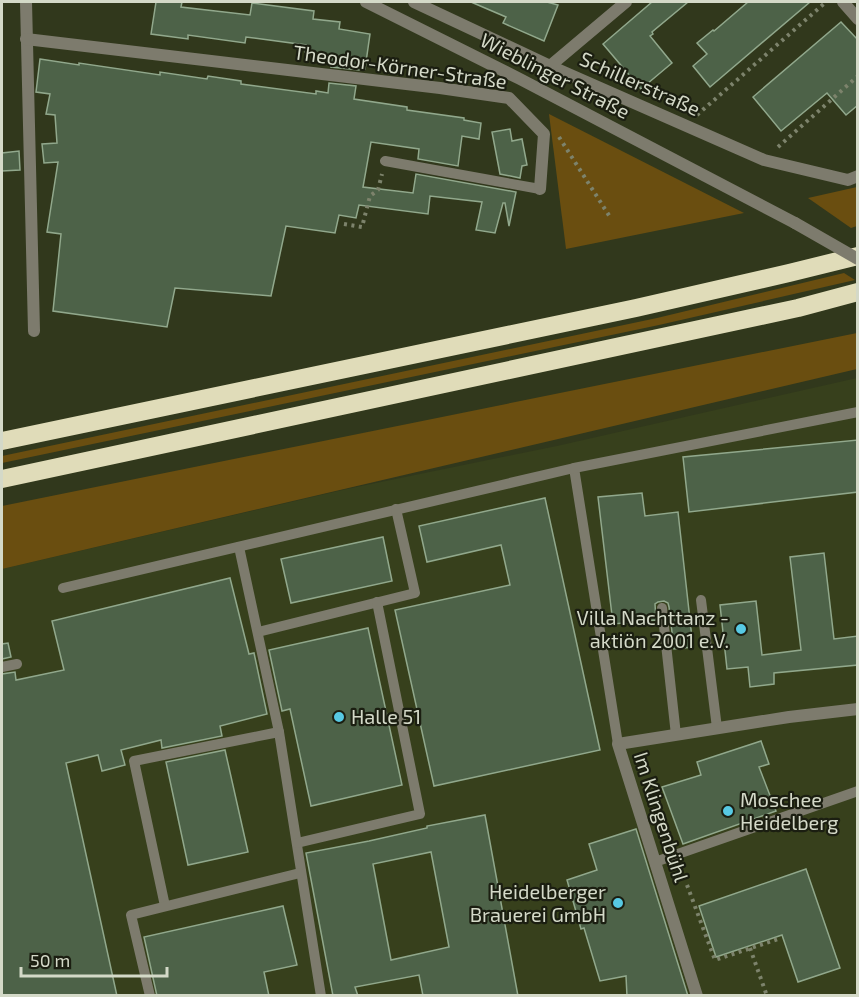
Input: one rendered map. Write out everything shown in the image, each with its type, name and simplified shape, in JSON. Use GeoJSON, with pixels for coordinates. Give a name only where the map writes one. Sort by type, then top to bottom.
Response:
{"type":"FeatureCollection","features":[{"type":"Feature","properties":{"kind":"highway"},"geometry":{"type":"LineString","coordinates":[[2,441],[636,308],[858,257]]}},
{"type":"Feature","properties":{"kind":"highway"},"geometry":{"type":"LineString","coordinates":[[2,479],[798,309],[858,292]]}},
{"type":"Feature","properties":{"kind":"street"},"geometry":{"type":"LineString","coordinates":[[26,2],[34,331]]}},
{"type":"Feature","properties":{"kind":"street","name":"Wieblinger Straße"},"geometry":{"type":"LineString","coordinates":[[366,2],[520,79],[858,257]]}},
{"type":"Feature","properties":{"kind":"street","name":"Schillerstraße"},"geometry":{"type":"LineString","coordinates":[[414,2],[550,66],[764,160],[848,180],[858,176]]}},
{"type":"Feature","properties":{"kind":"street"},"geometry":{"type":"LineString","coordinates":[[550,66],[626,2]]}},
{"type":"Feature","properties":{"kind":"street"},"geometry":{"type":"LineString","coordinates":[[843,2],[858,19]]}},
{"type":"Feature","properties":{"kind":"street","name":"Theodor-Körner-Straße"},"geometry":{"type":"LineString","coordinates":[[26,39],[509,98],[544,134]]}},
{"type":"Feature","properties":{"kind":"street"},"geometry":{"type":"LineString","coordinates":[[540,189],[544,134]]}},
{"type":"Feature","properties":{"kind":"street","name":"Im Klingenbühl"},"geometry":{"type":"LineString","coordinates":[[697,996],[618,744],[789,717],[858,709]]}},
{"type":"Feature","properties":{"kind":"lane"},"geometry":{"type":"LineString","coordinates":[[385,161],[540,189]]}},
{"type":"Feature","properties":{"kind":"lane"},"geometry":{"type":"LineString","coordinates":[[63,588],[574,468],[858,412]]}},
{"type":"Feature","properties":{"kind":"lane"},"geometry":{"type":"LineString","coordinates":[[574,468],[618,744]]}},
{"type":"Feature","properties":{"kind":"lane"},"geometry":{"type":"LineString","coordinates":[[258,632],[415,592],[396,509]]}},
{"type":"Feature","properties":{"kind":"lane"},"geometry":{"type":"LineString","coordinates":[[239,547],[279,732],[321,996]]}},
{"type":"Feature","properties":{"kind":"lane"},"geometry":{"type":"LineString","coordinates":[[701,600],[717,728]]}},
{"type":"Feature","properties":{"kind":"lane"},"geometry":{"type":"LineString","coordinates":[[297,843],[420,814],[377,602]]}},
{"type":"Feature","properties":{"kind":"lane"},"geometry":{"type":"LineString","coordinates":[[662,608],[676,735]]}},
{"type":"Feature","properties":{"kind":"lane"},"geometry":{"type":"LineString","coordinates":[[2,667],[17,664]]}},
{"type":"Feature","properties":{"kind":"lane"},"geometry":{"type":"LineString","coordinates":[[165,906],[134,761],[279,732]]}},
{"type":"Feature","properties":{"kind":"lane"},"geometry":{"type":"LineString","coordinates":[[655,862],[858,791]]}},
{"type":"Feature","properties":{"kind":"lane"},"geometry":{"type":"LineString","coordinates":[[150,996],[131,915],[300,873]]}},
{"type":"Feature","properties":{"kind":"path"},"geometry":{"type":"LineString","coordinates":[[685,125],[826,2]]}},
{"type":"Feature","properties":{"kind":"path"},"geometry":{"type":"LineString","coordinates":[[764,160],[858,76]]}},
{"type":"Feature","properties":{"kind":"path"},"geometry":{"type":"LineString","coordinates":[[544,134],[560,137],[610,217]]}},
{"type":"Feature","properties":{"kind":"path"},"geometry":{"type":"LineString","coordinates":[[344,224],[362,227],[370,196],[378,190],[385,161]]}},
{"type":"Feature","properties":{"kind":"path"},"geometry":{"type":"LineString","coordinates":[[687,885],[715,960],[781,939]]}},
{"type":"Feature","properties":{"kind":"path"},"geometry":{"type":"LineString","coordinates":[[750,948],[767,996]]}},
{"type":"Feature","properties":{"kind":"shaded area"},"geometry":{"type":"Polygon","coordinates":[[[549,114],[744,213],[566,249],[549,114]]]}},
{"type":"Feature","properties":{"kind":"shaded area"},"geometry":{"type":"Polygon","coordinates":[[[857,187],[857,226],[851,228],[808,198],[857,187]]]}},
{"type":"Feature","properties":{"kind":"shaded area"},"geometry":{"type":"Polygon","coordinates":[[[844,273],[855,280],[659,325],[2,463],[2,456],[657,318],[844,273]]]}},
{"type":"Feature","properties":{"kind":"shaded area"},"geometry":{"type":"Polygon","coordinates":[[[857,333],[857,369],[2,569],[2,506],[857,333]]]}},
{"type":"Feature","properties":{"kind":"shaded area"},"geometry":{"type":"Polygon","coordinates":[[[857,378],[857,995],[2,995],[2,569],[347,489],[557,446],[857,378]]]}},
{"type":"Feature","properties":{"kind":"building"},"geometry":{"type":"Polygon","coordinates":[[[156,2],[182,2],[181,7],[250,15],[252,3],[314,11],[313,19],[340,22],[339,29],[370,34],[365,69],[331,67],[332,56],[305,52],[306,45],[246,37],[245,43],[188,35],[188,39],[151,34],[156,2]]]}},
{"type":"Feature","properties":{"kind":"building"},"geometry":{"type":"Polygon","coordinates":[[[471,2],[547,2],[558,5],[544,41],[503,23],[506,17],[471,2]]]}},
{"type":"Feature","properties":{"kind":"building"},"geometry":{"type":"Polygon","coordinates":[[[652,2],[688,2],[652,32],[650,36],[672,63],[641,89],[603,44],[652,2]]]}},
{"type":"Feature","properties":{"kind":"building"},"geometry":{"type":"Polygon","coordinates":[[[748,2],[810,2],[710,87],[693,66],[707,54],[697,43],[748,2]]]}},
{"type":"Feature","properties":{"kind":"building"},"geometry":{"type":"Polygon","coordinates":[[[841,22],[858,40],[858,105],[846,115],[827,93],[781,131],[753,97],[841,22]]]}},
{"type":"Feature","properties":{"kind":"building"},"geometry":{"type":"Polygon","coordinates":[[[40,59],[160,75],[160,72],[207,79],[208,76],[241,81],[241,84],[316,94],[316,91],[328,93],[329,83],[356,86],[354,99],[407,107],[407,110],[464,118],[464,120],[481,123],[479,139],[462,136],[458,166],[418,159],[419,149],[371,142],[363,187],[413,193],[416,174],[516,192],[509,226],[505,203],[503,203],[495,233],[476,230],[482,202],[430,196],[428,214],[359,205],[356,218],[339,215],[335,233],[286,226],[271,296],[175,288],[167,327],[53,311],[61,234],[47,232],[58,162],[44,163],[42,144],[57,143],[55,115],[46,114],[50,94],[36,92],[40,59]]]}},
{"type":"Feature","properties":{"kind":"building"},"geometry":{"type":"Polygon","coordinates":[[[510,129],[512,141],[522,139],[527,165],[522,166],[520,178],[500,174],[492,132],[510,129]]]}},
{"type":"Feature","properties":{"kind":"building"},"geometry":{"type":"Polygon","coordinates":[[[19,151],[20,170],[2,171],[2,153],[19,151]]]}},
{"type":"Feature","properties":{"kind":"building"},"geometry":{"type":"Polygon","coordinates":[[[858,440],[858,492],[689,512],[683,457],[858,440]]]}},
{"type":"Feature","properties":{"kind":"building"},"geometry":{"type":"Polygon","coordinates":[[[642,493],[645,516],[678,512],[693,647],[674,649],[669,607],[664,601],[655,604],[656,620],[613,624],[598,497],[642,493]]]}},
{"type":"Feature","properties":{"kind":"building"},"geometry":{"type":"Polygon","coordinates":[[[545,498],[600,750],[434,786],[395,610],[510,585],[501,545],[427,562],[419,526],[545,498]]]}},
{"type":"Feature","properties":{"kind":"building"},"geometry":{"type":"Polygon","coordinates":[[[383,537],[392,581],[291,603],[281,559],[383,537]]]}},
{"type":"Feature","properties":{"kind":"building"},"geometry":{"type":"Polygon","coordinates":[[[824,553],[834,639],[858,636],[858,665],[774,673],[774,684],[750,687],[748,667],[727,669],[720,605],[756,601],[762,655],[801,650],[790,557],[824,553]]]}},
{"type":"Feature","properties":{"kind":"building"},"geometry":{"type":"Polygon","coordinates":[[[230,578],[249,654],[254,653],[267,714],[220,726],[222,736],[162,748],[161,740],[121,750],[125,765],[102,771],[98,755],[66,763],[117,996],[2,996],[2,674],[15,672],[16,680],[64,670],[52,621],[230,578]]]}},
{"type":"Feature","properties":{"kind":"building","name":"Halle 51"},"geometry":{"type":"Polygon","coordinates":[[[368,628],[402,785],[311,806],[290,709],[282,711],[269,650],[368,628]]]}},
{"type":"Feature","properties":{"kind":"building"},"geometry":{"type":"Polygon","coordinates":[[[8,643],[11,657],[2,659],[2,644],[8,643]]]}},
{"type":"Feature","properties":{"kind":"building"},"geometry":{"type":"Polygon","coordinates":[[[761,741],[769,764],[759,767],[776,811],[683,844],[662,787],[701,775],[697,762],[761,741]]]}},
{"type":"Feature","properties":{"kind":"building"},"geometry":{"type":"Polygon","coordinates":[[[225,750],[248,852],[188,865],[166,762],[225,750]]]}},
{"type":"Feature","properties":{"kind":"building"},"geometry":{"type":"Polygon","coordinates":[[[485,815],[518,996],[423,996],[419,975],[355,987],[358,996],[333,996],[306,853],[369,841],[427,828],[427,826],[485,815]],[[431,852],[373,864],[391,960],[449,947],[431,852]]]}},
{"type":"Feature","properties":{"kind":"building","name":"Heidelberger Brauerei GmbH"},"geometry":{"type":"Polygon","coordinates":[[[636,829],[688,996],[627,996],[626,976],[600,981],[584,928],[581,929],[567,880],[597,870],[589,844],[636,829]]]}},
{"type":"Feature","properties":{"kind":"building"},"geometry":{"type":"Polygon","coordinates":[[[806,869],[840,968],[798,982],[782,935],[716,957],[699,906],[806,869]]]}},
{"type":"Feature","properties":{"kind":"building"},"geometry":{"type":"Polygon","coordinates":[[[283,906],[297,965],[264,972],[269,996],[157,996],[144,937],[283,906]]]}},
{"type":"Feature","properties":{"kind":"place","name":"Villa Nachttanz - aktiön 2001 e.V."},"geometry":{"type":"Point","coordinates":[741,629]}},
{"type":"Feature","properties":{"kind":"place","name":"Halle 51"},"geometry":{"type":"Point","coordinates":[339,717]}},
{"type":"Feature","properties":{"kind":"place","name":"Moschee Heidelberg"},"geometry":{"type":"Point","coordinates":[728,811]}},
{"type":"Feature","properties":{"kind":"place","name":"Heidelberger Brauerei GmbH"},"geometry":{"type":"Point","coordinates":[618,903]}}]}
